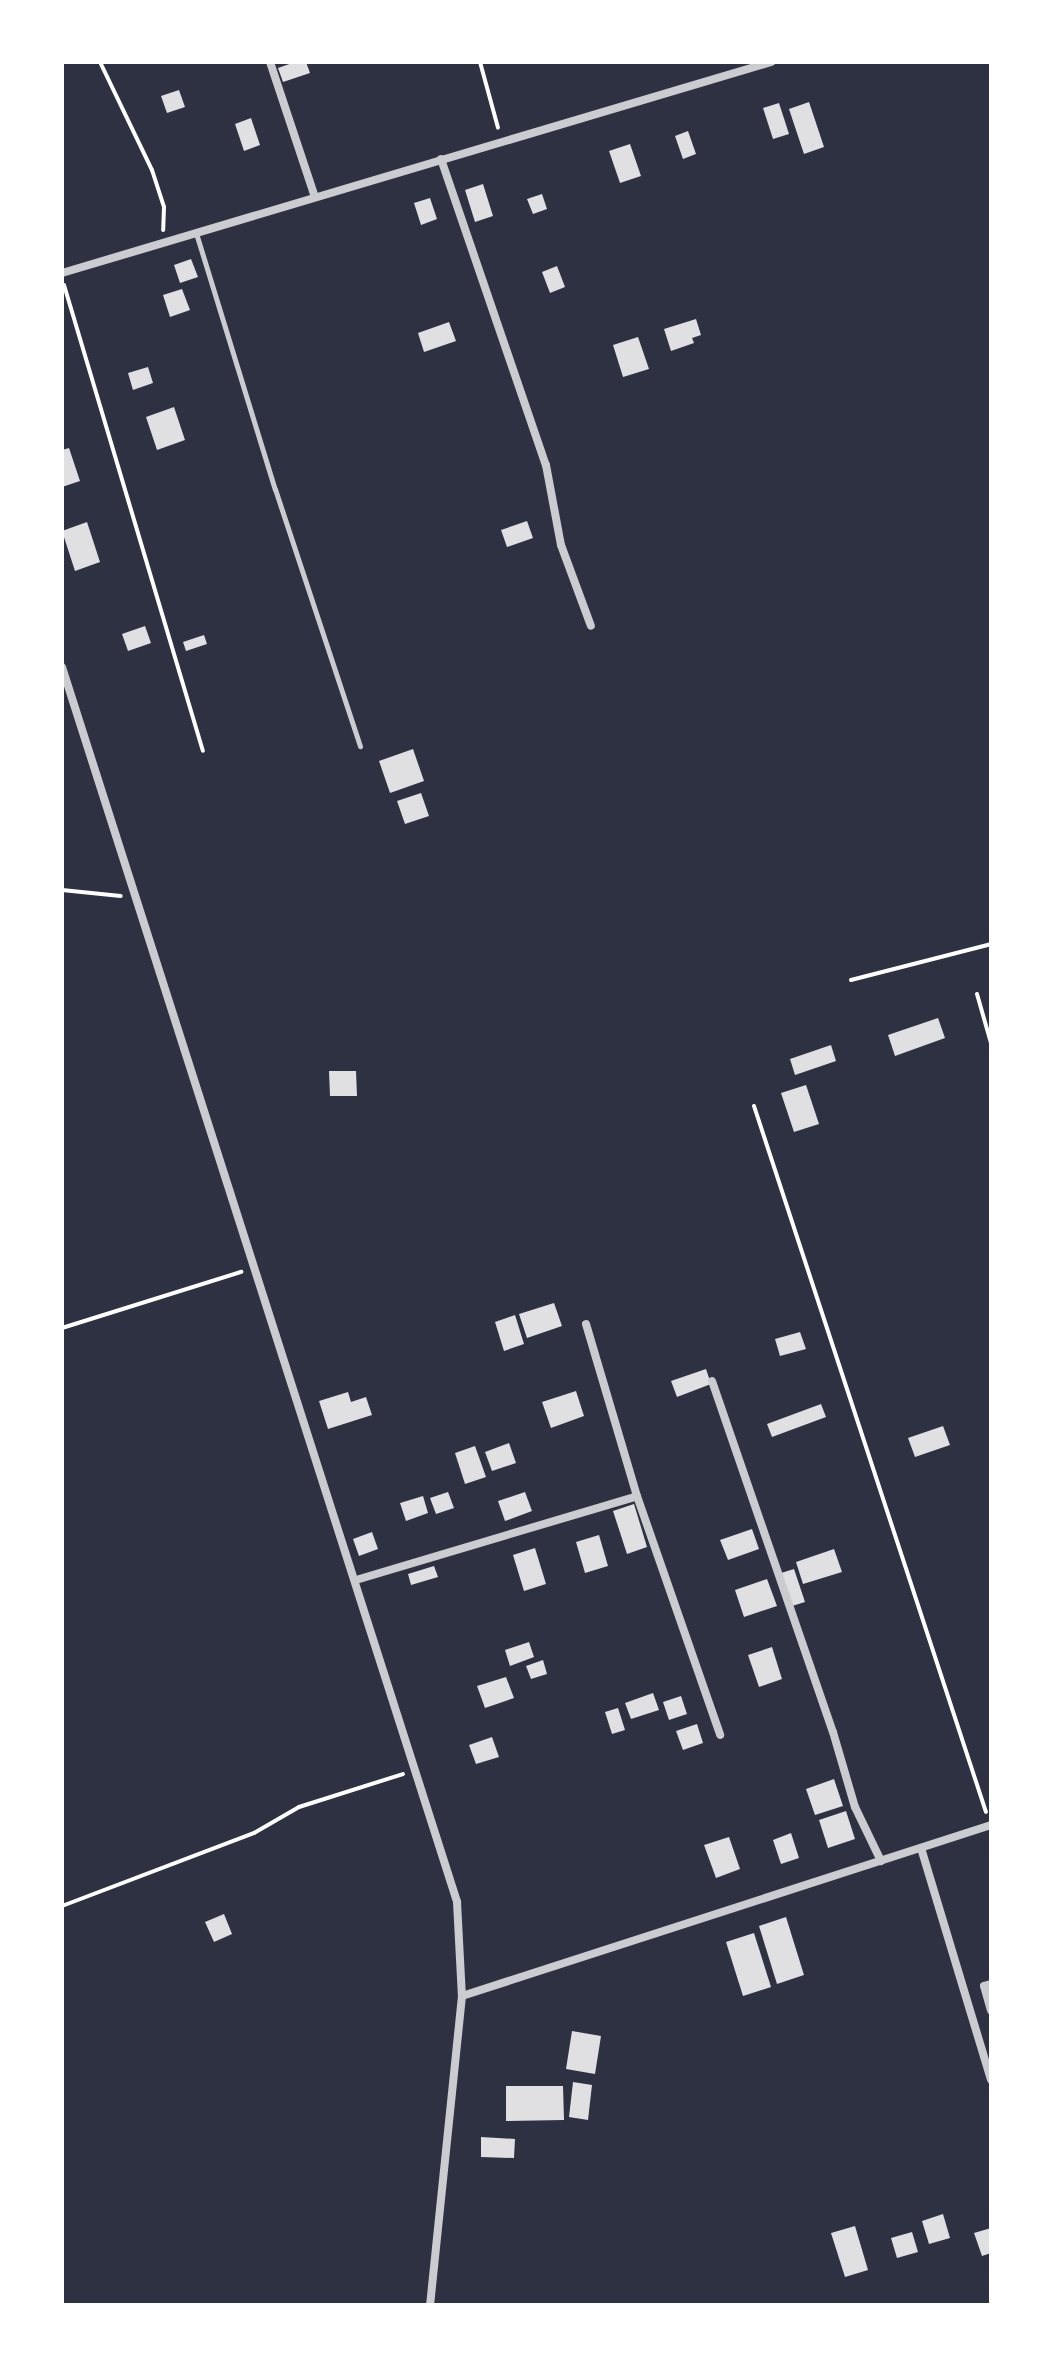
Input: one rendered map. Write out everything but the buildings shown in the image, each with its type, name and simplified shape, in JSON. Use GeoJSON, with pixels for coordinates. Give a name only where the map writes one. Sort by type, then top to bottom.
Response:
{"type":"FeatureCollection","features":[{"type":"Feature","properties":{"kind":"street"},"geometry":{"type":"LineString","coordinates":[[270,62],[315,197]]}},
{"type":"Feature","properties":{"kind":"street"},"geometry":{"type":"LineString","coordinates":[[62,276],[315,197],[771,62]]}},
{"type":"Feature","properties":{"kind":"street"},"geometry":{"type":"LineString","coordinates":[[441,159],[546,465],[561,545],[591,626]]}},
{"type":"Feature","properties":{"kind":"street"},"geometry":{"type":"LineString","coordinates":[[62,667],[457,1902],[462,1930],[462,1996],[430,2305]]}},
{"type":"Feature","properties":{"kind":"street"},"geometry":{"type":"LineString","coordinates":[[586,1324],[638,1498],[720,1735]]}},
{"type":"Feature","properties":{"kind":"street"},"geometry":{"type":"LineString","coordinates":[[712,1381],[833,1732],[855,1807],[881,1861]]}},
{"type":"Feature","properties":{"kind":"street"},"geometry":{"type":"LineString","coordinates":[[356,1580],[638,1498]]}},
{"type":"Feature","properties":{"kind":"street"},"geometry":{"type":"LineString","coordinates":[[462,1996],[991,1825]]}},
{"type":"Feature","properties":{"kind":"street"},"geometry":{"type":"LineString","coordinates":[[921,1848],[991,2080]]}},
{"type":"Feature","properties":{"kind":"street"},"geometry":{"type":"LineString","coordinates":[[991,1984],[984,1986],[991,2010]]}},
{"type":"Feature","properties":{"kind":"lane"},"geometry":{"type":"LineString","coordinates":[[196,233],[275,489],[360,746]]}},
{"type":"Feature","properties":{"kind":"path"},"geometry":{"type":"LineString","coordinates":[[100,62],[152,170],[164,207],[163,243]]}},
{"type":"Feature","properties":{"kind":"path"},"geometry":{"type":"LineString","coordinates":[[480,62],[502,142]]}},
{"type":"Feature","properties":{"kind":"path"},"geometry":{"type":"LineString","coordinates":[[62,276],[203,751]]}},
{"type":"Feature","properties":{"kind":"path"},"geometry":{"type":"LineString","coordinates":[[62,890],[135,898]]}},
{"type":"Feature","properties":{"kind":"path"},"geometry":{"type":"LineString","coordinates":[[851,980],[991,944]]}},
{"type":"Feature","properties":{"kind":"path"},"geometry":{"type":"LineString","coordinates":[[977,994],[991,1043]]}},
{"type":"Feature","properties":{"kind":"path"},"geometry":{"type":"LineString","coordinates":[[754,1106],[991,1825]]}},
{"type":"Feature","properties":{"kind":"path"},"geometry":{"type":"LineString","coordinates":[[62,1328],[255,1268]]}},
{"type":"Feature","properties":{"kind":"path"},"geometry":{"type":"LineString","coordinates":[[62,1906],[254,1833],[299,1807],[413,1771]]}}]}
